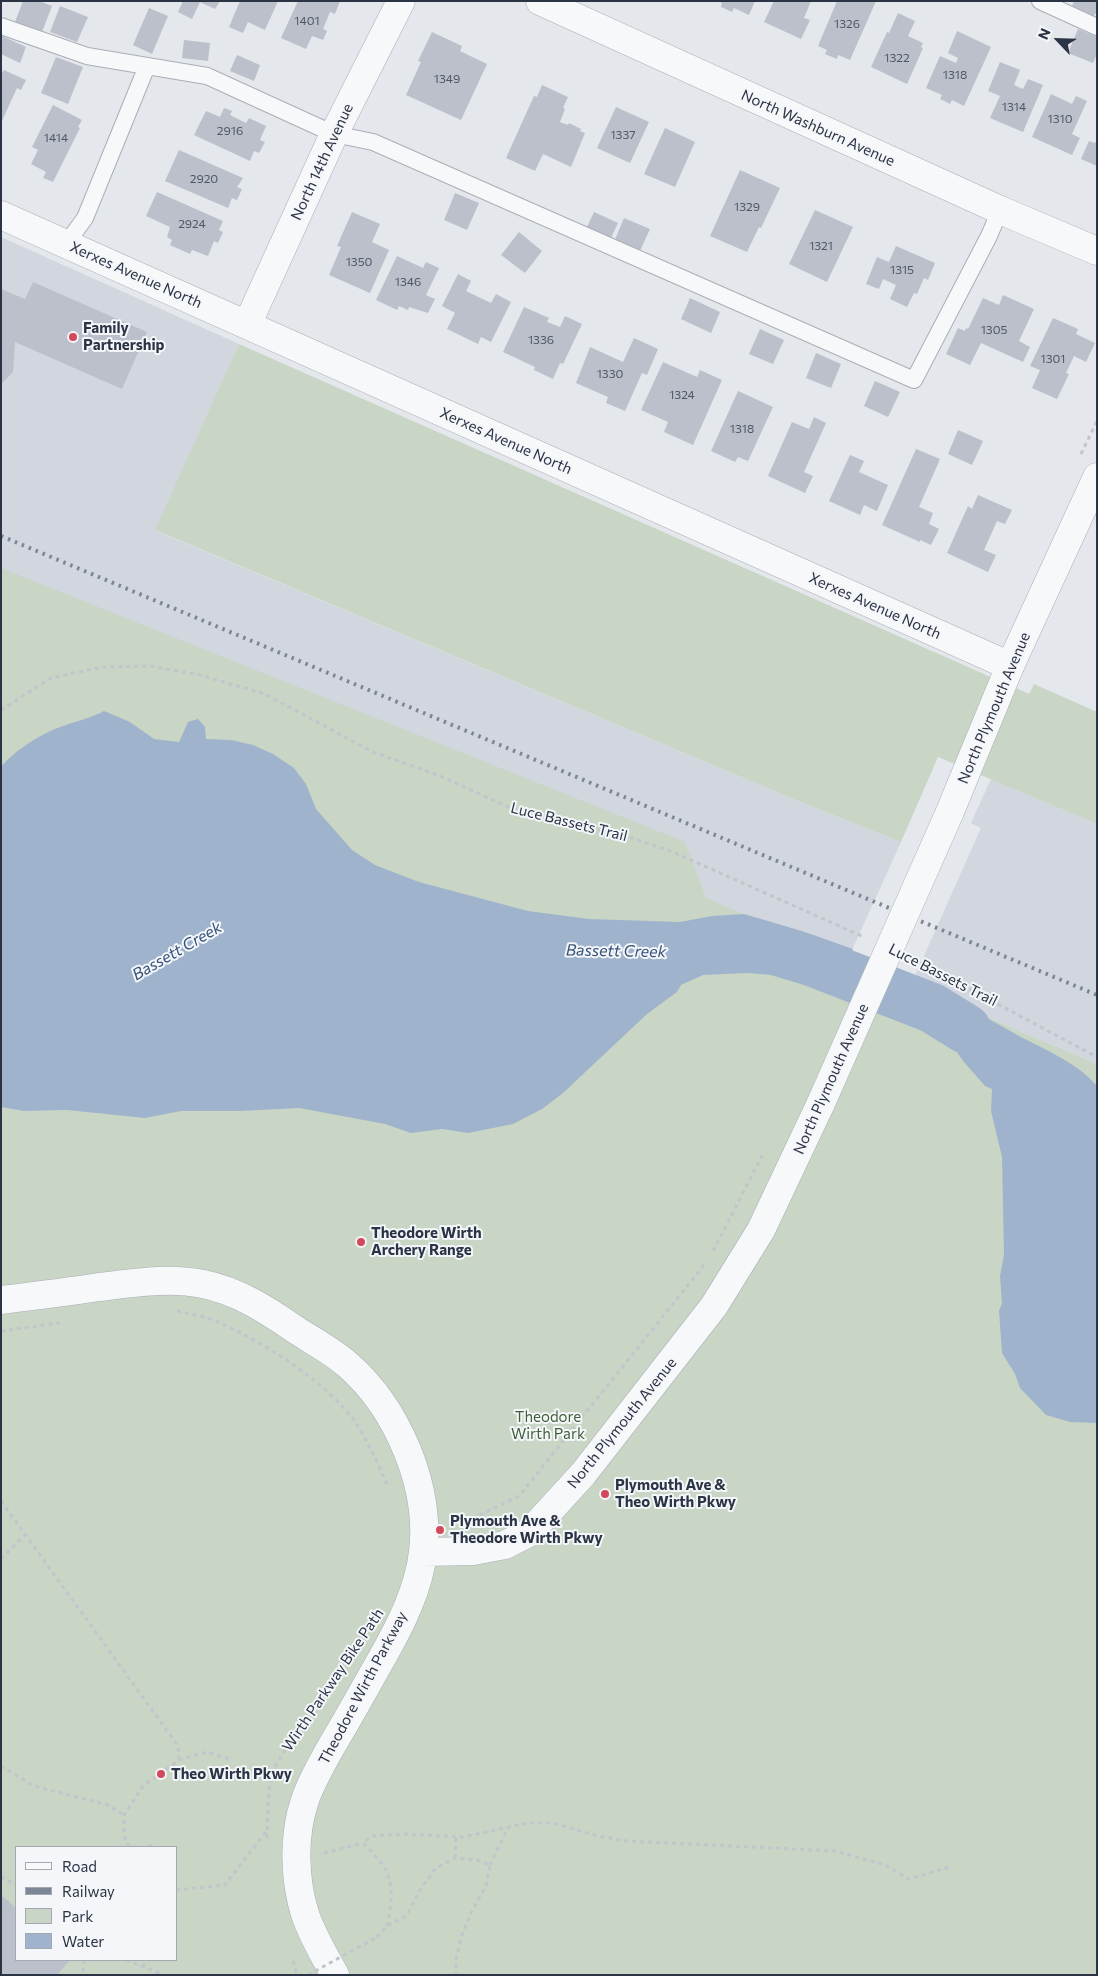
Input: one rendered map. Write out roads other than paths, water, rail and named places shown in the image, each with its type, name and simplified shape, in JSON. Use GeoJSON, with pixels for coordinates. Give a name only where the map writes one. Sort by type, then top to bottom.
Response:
{"type":"FeatureCollection","features":[{"type":"Feature","properties":{"kind":"street","name":"North 14th Avenue"},"geometry":{"type":"LineString","coordinates":[[247,325],[334,134],[401,1]]}},
{"type":"Feature","properties":{"kind":"street","name":"North Washburn Avenue"},"geometry":{"type":"LineString","coordinates":[[540,1],[1000,210],[1097,251]]}},
{"type":"Feature","properties":{"kind":"street","name":"Xerxes Avenue North"},"geometry":{"type":"LineString","coordinates":[[1,215],[1010,666]]}},
{"type":"Feature","properties":{"kind":"street","name":"North Plymouth Avenue"},"geometry":{"type":"LineString","coordinates":[[423,1552],[473,1551],[505,1545],[530,1532],[583,1474],[714,1306],[761,1230],[821,1103],[949,814],[1010,666],[1097,477]]}},
{"type":"Feature","properties":{"kind":"street","name":"Theodore Wirth Parkway"},"geometry":{"type":"LineString","coordinates":[[1,1300],[164,1280],[203,1284],[226,1290],[259,1304],[348,1365],[380,1400],[402,1437],[416,1477],[423,1514],[423,1552],[414,1588],[402,1621],[388,1649],[318,1770],[305,1802],[299,1831],[297,1859],[299,1889],[309,1922],[335,1975]]}},
{"type":"Feature","properties":{"kind":"lane"},"geometry":{"type":"LineString","coordinates":[[1040,1],[1097,27]]}},
{"type":"Feature","properties":{"kind":"lane"},"geometry":{"type":"LineString","coordinates":[[1,26],[87,56],[207,76],[334,134],[373,142],[914,380],[989,236],[1000,210]]}},
{"type":"Feature","properties":{"kind":"lane"},"geometry":{"type":"LineString","coordinates":[[66,244],[85,218],[147,66]]}},
{"type":"Feature","properties":{"kind":"water"},"geometry":{"type":"Polygon","coordinates":[[[104,711],[130,722],[154,739],[179,742],[188,722],[198,719],[205,727],[206,739],[231,740],[253,745],[273,754],[294,768],[306,784],[316,809],[352,850],[375,865],[419,882],[528,911],[589,919],[680,922],[712,916],[744,914],[802,931],[853,949],[834,991],[798,980],[747,973],[703,975],[681,985],[677,992],[647,1014],[563,1093],[542,1109],[513,1124],[468,1133],[442,1129],[411,1133],[385,1124],[299,1108],[181,1111],[145,1118],[67,1110],[24,1111],[1,1107],[1,767],[21,748],[38,738],[55,729],[104,711]]]}},
{"type":"Feature","properties":{"kind":"water"},"geometry":{"type":"Polygon","coordinates":[[[913,980],[951,998],[1068,1062],[1079,1069],[1097,1086],[1097,1423],[1070,1422],[1046,1415],[1020,1388],[1015,1374],[1002,1353],[999,1311],[1002,1303],[1000,1276],[1004,1255],[1002,1157],[991,1111],[992,1089],[985,1086],[963,1061],[949,1040],[935,1034],[916,1016],[899,1011],[913,980]]]}},
{"type":"Feature","properties":{"kind":"waterway","name":"Bassett Creek"},"geometry":{"type":"LineString","coordinates":[[778,951],[811,961],[932,1008],[966,1029]]}},
{"type":"Feature","properties":{"kind":"railway"},"geometry":{"type":"LineString","coordinates":[[1,536],[1097,995]]}},
{"type":"Feature","properties":{"kind":"place","name":"Family Partnership"},"geometry":{"type":"Point","coordinates":[73,337]}},
{"type":"Feature","properties":{"kind":"place","name":"Theodore Wirth Archery Range"},"geometry":{"type":"Point","coordinates":[361,1242]}},
{"type":"Feature","properties":{"kind":"place","name":"Plymouth Ave & Theo Wirth Pkwy"},"geometry":{"type":"Point","coordinates":[605,1494]}},
{"type":"Feature","properties":{"kind":"place","name":"Plymouth Ave & Theodore Wirth Pkwy"},"geometry":{"type":"Point","coordinates":[440,1530]}},
{"type":"Feature","properties":{"kind":"place","name":"Theo Wirth Pkwy"},"geometry":{"type":"Point","coordinates":[161,1774]}},
{"type":"Feature","properties":{"kind":"park label","name":"Theodore Wirth Park"},"geometry":{"type":"Point","coordinates":[548,1426]}}]}
